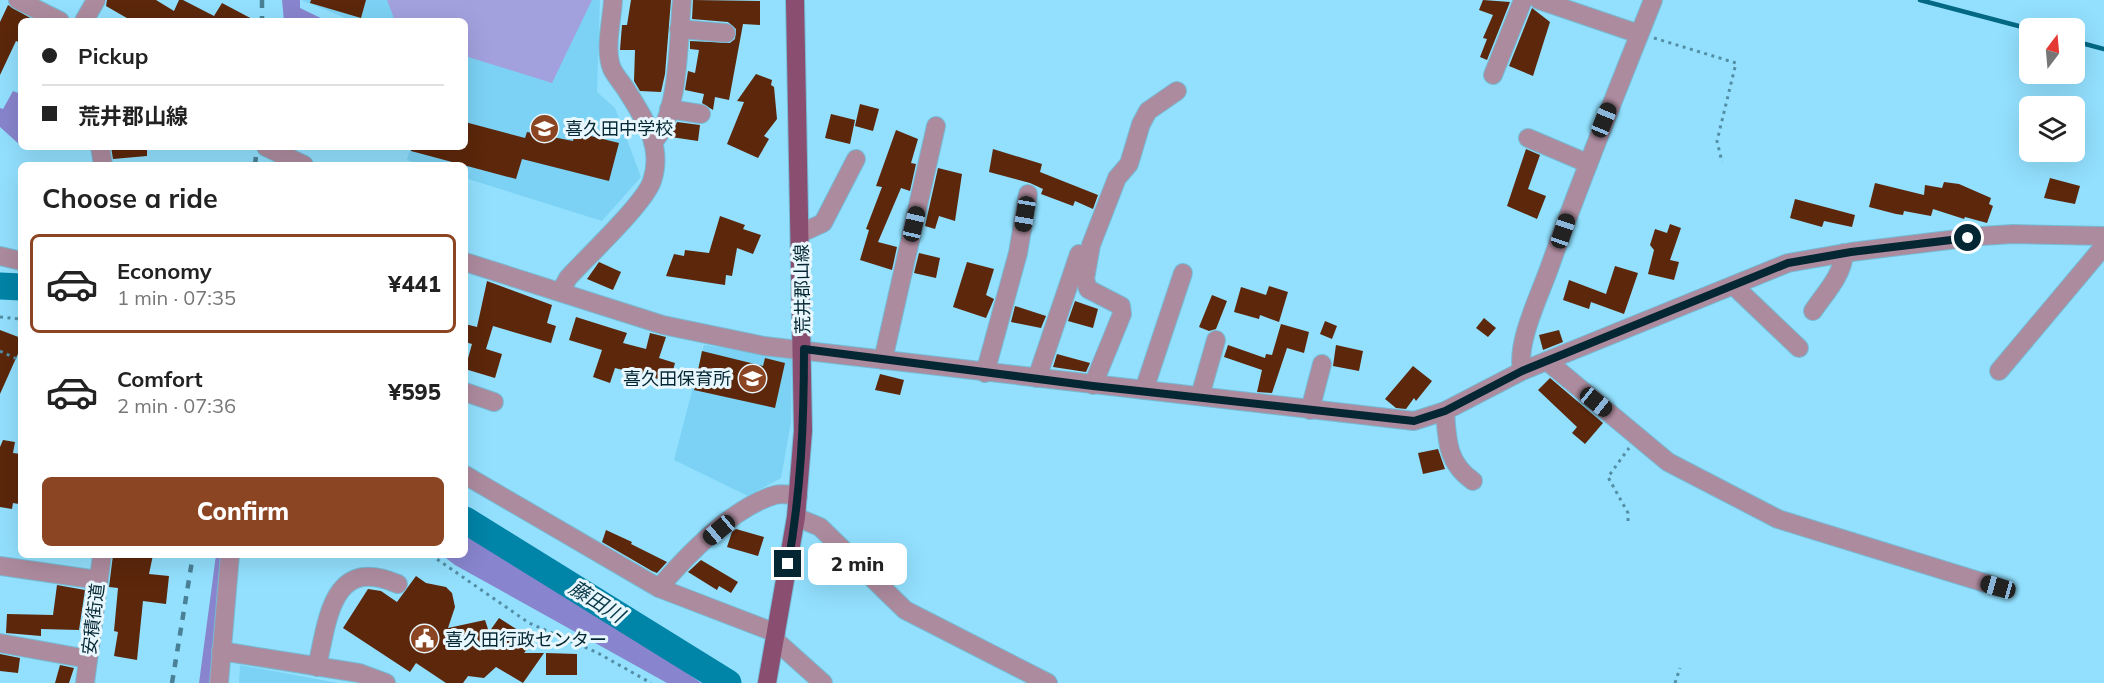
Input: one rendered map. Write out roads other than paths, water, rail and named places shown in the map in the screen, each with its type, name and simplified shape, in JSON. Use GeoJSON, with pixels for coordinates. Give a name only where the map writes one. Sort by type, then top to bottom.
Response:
{"type":"FeatureCollection","features":[{"type":"Feature","properties":{"kind":"main road","name":"荒井郡山線"},"geometry":{"type":"LineString","coordinates":[[766,683],[796,518],[803,431],[804,349],[795,0]]}},
{"type":"Feature","properties":{"kind":"street"},"geometry":{"type":"LineString","coordinates":[[18,0],[54,18]]}},
{"type":"Feature","properties":{"kind":"street"},"geometry":{"type":"LineString","coordinates":[[86,18],[96,0]]}},
{"type":"Feature","properties":{"kind":"street"},"geometry":{"type":"LineString","coordinates":[[561,291],[568,278],[642,199],[652,182],[655,166],[653,142],[648,124],[612,69],[610,51],[613,0]]}},
{"type":"Feature","properties":{"kind":"street"},"geometry":{"type":"LineString","coordinates":[[653,142],[662,131],[669,109],[682,0]]}},
{"type":"Feature","properties":{"kind":"street"},"geometry":{"type":"LineString","coordinates":[[1493,75],[1522,0]]}},
{"type":"Feature","properties":{"kind":"street"},"geometry":{"type":"LineString","coordinates":[[1539,0],[1640,34]]}},
{"type":"Feature","properties":{"kind":"street"},"geometry":{"type":"LineString","coordinates":[[1522,371],[1520,361],[1523,343],[1587,164],[1653,0]]}},
{"type":"Feature","properties":{"kind":"street"},"geometry":{"type":"LineString","coordinates":[[679,29],[726,33]]}},
{"type":"Feature","properties":{"kind":"street"},"geometry":{"type":"LineString","coordinates":[[1093,386],[1122,314],[1121,306],[1088,289],[1085,279],[1091,245],[1113,186],[1129,164],[1136,135],[1148,111],[1177,91]]}},
{"type":"Feature","properties":{"kind":"street"},"geometry":{"type":"LineString","coordinates":[[669,109],[701,114]]}},
{"type":"Feature","properties":{"kind":"street"},"geometry":{"type":"LineString","coordinates":[[883,360],[936,126]]}},
{"type":"Feature","properties":{"kind":"street"},"geometry":{"type":"LineString","coordinates":[[1528,138],[1587,164]]}},
{"type":"Feature","properties":{"kind":"street"},"geometry":{"type":"LineString","coordinates":[[272,150],[298,162]]}},
{"type":"Feature","properties":{"kind":"street"},"geometry":{"type":"LineString","coordinates":[[801,233],[823,223],[856,159]]}},
{"type":"Feature","properties":{"kind":"street"},"geometry":{"type":"LineString","coordinates":[[985,373],[1018,253],[1028,194]]}},
{"type":"Feature","properties":{"kind":"street"},"geometry":{"type":"LineString","coordinates":[[468,263],[663,325],[743,342],[1093,386],[1200,396],[1397,421],[1414,421],[1445,411],[1522,371],[1788,263],[1844,253],[2013,234],[2104,236]]}},
{"type":"Feature","properties":{"kind":"street"},"geometry":{"type":"LineString","coordinates":[[1038,378],[1084,238]]}},
{"type":"Feature","properties":{"kind":"street"},"geometry":{"type":"LineString","coordinates":[[1999,371],[2104,246]]}},
{"type":"Feature","properties":{"kind":"street"},"geometry":{"type":"LineString","coordinates":[[1813,311],[1844,263],[1844,253]]}},
{"type":"Feature","properties":{"kind":"street"},"geometry":{"type":"LineString","coordinates":[[0,256],[18,260]]}},
{"type":"Feature","properties":{"kind":"street"},"geometry":{"type":"LineString","coordinates":[[1144,390],[1183,273]]}},
{"type":"Feature","properties":{"kind":"street"},"geometry":{"type":"LineString","coordinates":[[1734,286],[1798,348]]}},
{"type":"Feature","properties":{"kind":"street"},"geometry":{"type":"LineString","coordinates":[[1200,396],[1216,340]]}},
{"type":"Feature","properties":{"kind":"street"},"geometry":{"type":"LineString","coordinates":[[1547,361],[1668,462],[1778,519],[1998,587]]}},
{"type":"Feature","properties":{"kind":"street"},"geometry":{"type":"LineString","coordinates":[[1310,410],[1322,364]]}},
{"type":"Feature","properties":{"kind":"street"},"geometry":{"type":"LineString","coordinates":[[468,393],[494,402]]}},
{"type":"Feature","properties":{"kind":"street"},"geometry":{"type":"LineString","coordinates":[[1445,411],[1449,451],[1453,462],[1473,481]]}},
{"type":"Feature","properties":{"kind":"street"},"geometry":{"type":"LineString","coordinates":[[468,477],[659,588],[774,643],[823,683]]}},
{"type":"Feature","properties":{"kind":"street"},"geometry":{"type":"LineString","coordinates":[[659,588],[681,562],[748,508],[778,494],[798,496]]}},
{"type":"Feature","properties":{"kind":"street"},"geometry":{"type":"LineString","coordinates":[[796,518],[820,527],[905,610],[1048,683]]}},
{"type":"Feature","properties":{"kind":"street","name":"安積街道"},"geometry":{"type":"LineString","coordinates":[[85,683],[102,558]]}},
{"type":"Feature","properties":{"kind":"street"},"geometry":{"type":"LineString","coordinates":[[219,683],[230,558]]}},
{"type":"Feature","properties":{"kind":"street"},"geometry":{"type":"LineString","coordinates":[[0,566],[98,580]]}},
{"type":"Feature","properties":{"kind":"street"},"geometry":{"type":"LineString","coordinates":[[317,667],[327,622],[339,591],[353,578],[369,575],[398,584]]}},
{"type":"Feature","properties":{"kind":"street"},"geometry":{"type":"LineString","coordinates":[[0,643],[88,659]]}},
{"type":"Feature","properties":{"kind":"street"},"geometry":{"type":"LineString","coordinates":[[221,651],[359,674],[386,683]]}},
{"type":"Feature","properties":{"kind":"waterway"},"geometry":{"type":"LineString","coordinates":[[1920,0],[2019,26]]}},
{"type":"Feature","properties":{"kind":"waterway"},"geometry":{"type":"LineString","coordinates":[[2085,44],[2104,49]]}},
{"type":"Feature","properties":{"kind":"waterway","name":"藤田川"},"geometry":{"type":"LineString","coordinates":[[0,286],[18,287]]}},
{"type":"Feature","properties":{"kind":"waterway","name":"藤田川"},"geometry":{"type":"LineString","coordinates":[[468,522],[728,683]]}},
{"type":"Feature","properties":{"kind":"railway"},"geometry":{"type":"LineString","coordinates":[[262,0],[262,18]]}},
{"type":"Feature","properties":{"kind":"railway"},"geometry":{"type":"LineString","coordinates":[[255,162],[257,150]]}},
{"type":"Feature","properties":{"kind":"railway"},"geometry":{"type":"LineString","coordinates":[[172,683],[193,558]]}},
{"type":"Feature","properties":{"kind":"place","name":"喜久田中学校"},"geometry":{"type":"Point","coordinates":[544,128]}},
{"type":"Feature","properties":{"kind":"place","name":"喜久田保育所"},"geometry":{"type":"Point","coordinates":[752,378]}},
{"type":"Feature","properties":{"kind":"place","name":"喜久田行政センター"},"geometry":{"type":"Point","coordinates":[424,639]}}]}
